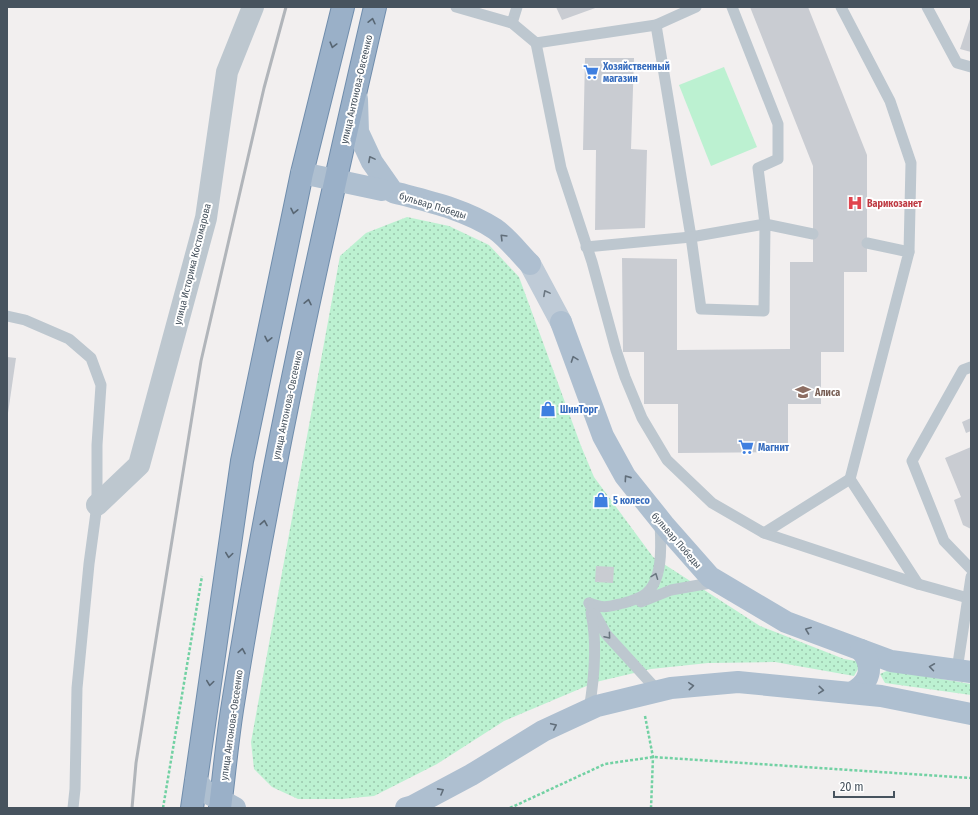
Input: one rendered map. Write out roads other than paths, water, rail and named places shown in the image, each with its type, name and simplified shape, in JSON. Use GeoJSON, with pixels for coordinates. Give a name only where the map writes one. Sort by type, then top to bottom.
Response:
{"type":"FeatureCollection","features":[{"type":"Feature","properties":{"kind":"highway"},"geometry":{"type":"LineString","coordinates":[[192,808],[242,461],[302,173],[343,7]]}},
{"type":"Feature","properties":{"kind":"highway","name":"улица Антонова-Овсеенко"},"geometry":{"type":"LineString","coordinates":[[225,806],[232,712],[275,464],[320,243],[336,181],[375,7]]}},
{"type":"Feature","properties":{"kind":"main road","name":"бульвар Победы"},"geometry":{"type":"LineString","coordinates":[[357,86],[358,132],[387,191]]}},
{"type":"Feature","properties":{"kind":"main road","name":"бульвар Победы"},"geometry":{"type":"LineString","coordinates":[[302,173],[387,191],[434,203],[475,218],[496,230],[530,264],[561,322],[603,436],[625,476],[660,520],[710,577],[786,622],[861,650],[891,661],[964,671]]}},
{"type":"Feature","properties":{"kind":"main road"},"geometry":{"type":"LineString","coordinates":[[851,693],[860,688],[865,682],[869,673],[868,658],[861,650]]}},
{"type":"Feature","properties":{"kind":"main road"},"geometry":{"type":"LineString","coordinates":[[881,696],[874,686],[872,674],[880,665],[891,661]]}},
{"type":"Feature","properties":{"kind":"main road"},"geometry":{"type":"LineString","coordinates":[[406,808],[413,806],[471,775],[543,731],[597,706],[671,688],[738,682],[881,696],[971,714]]}},
{"type":"Feature","properties":{"kind":"main road"},"geometry":{"type":"LineString","coordinates":[[196,781],[206,792],[225,806]]}},
{"type":"Feature","properties":{"kind":"street","name":"улица Историка Костомарова"},"geometry":{"type":"LineString","coordinates":[[97,505],[139,465],[206,218],[227,72],[253,7]]}},
{"type":"Feature","properties":{"kind":"lane"},"geometry":{"type":"LineString","coordinates":[[456,7],[512,23],[536,43],[561,168],[592,262],[625,378],[642,418],[667,460],[712,503],[764,533],[918,584],[968,598]]}},
{"type":"Feature","properties":{"kind":"lane"},"geometry":{"type":"LineString","coordinates":[[512,23],[517,7]]}},
{"type":"Feature","properties":{"kind":"lane"},"geometry":{"type":"LineString","coordinates":[[536,43],[656,25],[696,7]]}},
{"type":"Feature","properties":{"kind":"lane"},"geometry":{"type":"LineString","coordinates":[[656,25],[691,237],[701,309],[764,311],[765,224],[758,168],[778,159],[778,124],[732,7]]}},
{"type":"Feature","properties":{"kind":"lane"},"geometry":{"type":"LineString","coordinates":[[764,533],[850,479],[910,252],[911,163],[890,101],[841,7]]}},
{"type":"Feature","properties":{"kind":"lane"},"geometry":{"type":"LineString","coordinates":[[927,7],[957,63],[971,67]]}},
{"type":"Feature","properties":{"kind":"lane"},"geometry":{"type":"LineString","coordinates":[[586,247],[691,237],[765,224],[813,234]]}},
{"type":"Feature","properties":{"kind":"lane"},"geometry":{"type":"LineString","coordinates":[[867,243],[910,252]]}},
{"type":"Feature","properties":{"kind":"lane"},"geometry":{"type":"LineString","coordinates":[[7,316],[25,320],[69,339],[91,358],[101,385],[97,445],[97,505],[89,564],[77,688],[75,789],[72,808]]}},
{"type":"Feature","properties":{"kind":"lane"},"geometry":{"type":"LineString","coordinates":[[971,367],[963,370],[912,461],[944,541],[971,569]]}},
{"type":"Feature","properties":{"kind":"lane"},"geometry":{"type":"LineString","coordinates":[[850,479],[918,584]]}},
{"type":"Feature","properties":{"kind":"lane"},"geometry":{"type":"LineString","coordinates":[[589,603],[602,608],[613,606],[634,600],[645,594],[650,589],[660,564],[660,520]]}},
{"type":"Feature","properties":{"kind":"lane"},"geometry":{"type":"LineString","coordinates":[[964,671],[968,598],[971,577]]}},
{"type":"Feature","properties":{"kind":"lane"},"geometry":{"type":"LineString","coordinates":[[589,603],[600,612],[618,610],[631,606],[660,592],[717,582]]}},
{"type":"Feature","properties":{"kind":"lane"},"geometry":{"type":"LineString","coordinates":[[589,603],[606,634],[658,691]]}},
{"type":"Feature","properties":{"kind":"lane"},"geometry":{"type":"LineString","coordinates":[[589,603],[592,616],[595,648],[589,710]]}},
{"type":"Feature","properties":{"kind":"railway"},"geometry":{"type":"LineString","coordinates":[[132,808],[136,763],[201,361],[264,88],[286,7]]}},
{"type":"Feature","properties":{"kind":"place","name":"Хозяйственный магазин"},"geometry":{"type":"Point","coordinates":[591,72]}},
{"type":"Feature","properties":{"kind":"place","name":"Варикозанет"},"geometry":{"type":"Point","coordinates":[855,203]}},
{"type":"Feature","properties":{"kind":"place","name":"Алиса"},"geometry":{"type":"Point","coordinates":[803,392]}},
{"type":"Feature","properties":{"kind":"place","name":"ШинТорг"},"geometry":{"type":"Point","coordinates":[548,409]}},
{"type":"Feature","properties":{"kind":"place","name":"Магнит"},"geometry":{"type":"Point","coordinates":[746,447]}},
{"type":"Feature","properties":{"kind":"place","name":"5 колесо"},"geometry":{"type":"Point","coordinates":[601,500]}}]}
